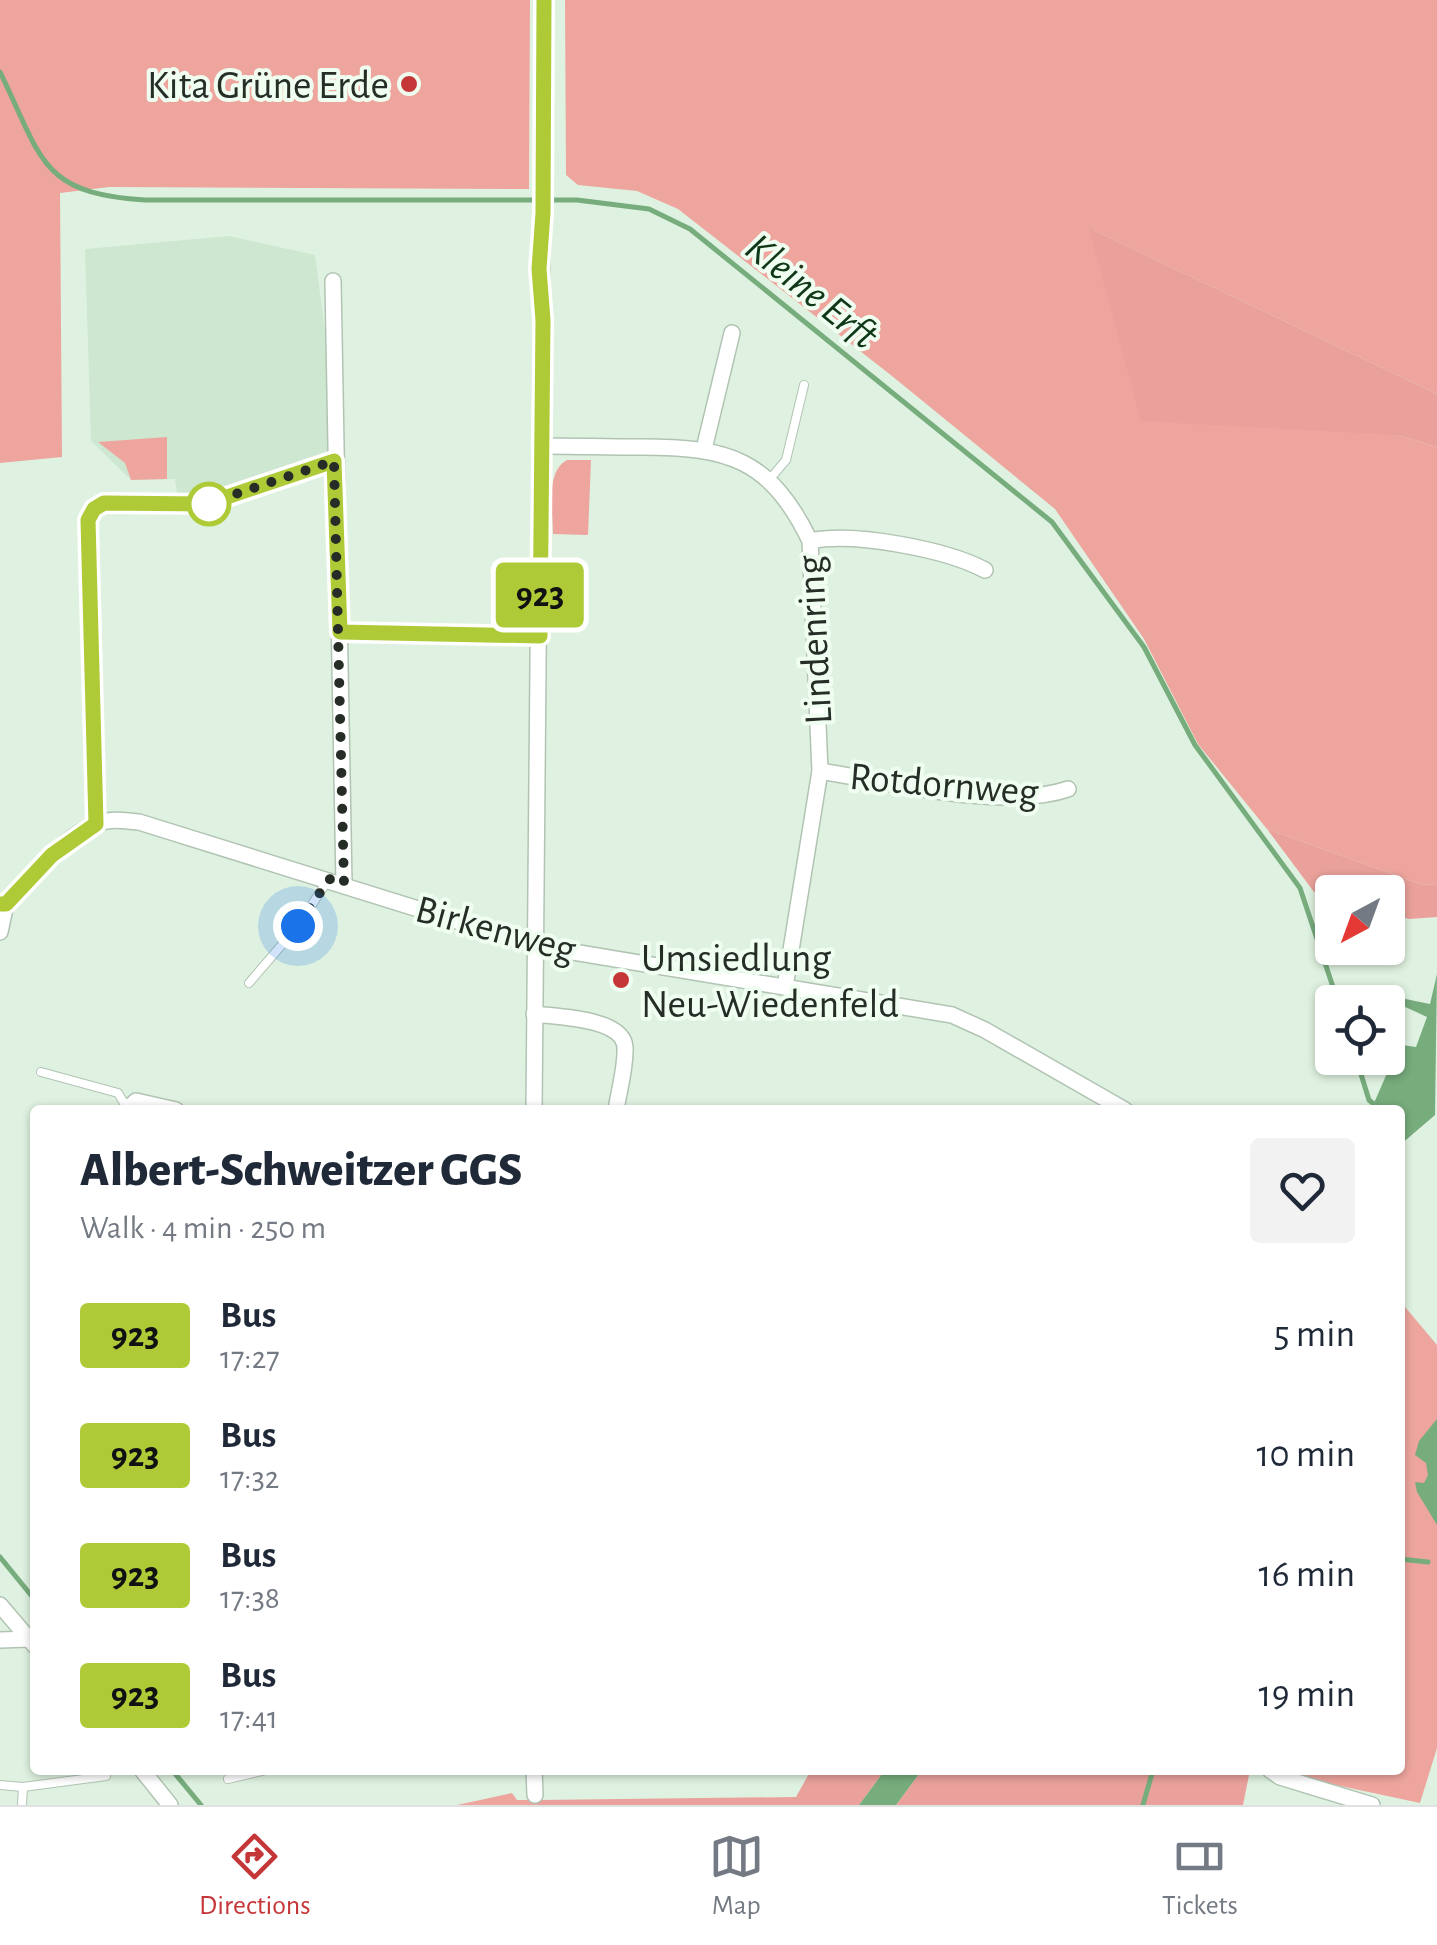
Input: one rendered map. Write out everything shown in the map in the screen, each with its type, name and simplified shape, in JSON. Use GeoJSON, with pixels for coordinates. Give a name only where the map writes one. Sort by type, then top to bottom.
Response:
{"type":"FeatureCollection","features":[{"type":"Feature","properties":{"kind":"street"},"geometry":{"type":"LineString","coordinates":[[534,1105],[544,0]]}},
{"type":"Feature","properties":{"kind":"street"},"geometry":{"type":"LineString","coordinates":[[332,280],[340,632],[337,881]]}},
{"type":"Feature","properties":{"kind":"street"},"geometry":{"type":"LineString","coordinates":[[704,448],[732,332]]}},
{"type":"Feature","properties":{"kind":"street","name":"Lindenring"},"geometry":{"type":"LineString","coordinates":[[540,446],[704,448],[732,456],[770,480],[795,509],[810,541],[820,771],[785,986]]}},
{"type":"Feature","properties":{"kind":"street"},"geometry":{"type":"LineString","coordinates":[[0,932],[3,904],[52,855],[96,824],[88,520],[94,509],[104,503],[206,504],[334,461]]}},
{"type":"Feature","properties":{"kind":"street"},"geometry":{"type":"LineString","coordinates":[[810,541],[837,536],[962,558],[985,570]]}},
{"type":"Feature","properties":{"kind":"street"},"geometry":{"type":"LineString","coordinates":[[340,632],[540,636]]}},
{"type":"Feature","properties":{"kind":"street","name":"Rotdornweg"},"geometry":{"type":"LineString","coordinates":[[820,771],[948,792],[1042,798],[1068,789]]}},
{"type":"Feature","properties":{"kind":"street","name":"Birkenweg"},"geometry":{"type":"LineString","coordinates":[[96,824],[115,820],[139,822],[536,946],[952,1015],[985,1030],[1112,1105]]}},
{"type":"Feature","properties":{"kind":"street"},"geometry":{"type":"LineString","coordinates":[[534,1014],[608,1025],[620,1032],[625,1044],[617,1105]]}},
{"type":"Feature","properties":{"kind":"street"},"geometry":{"type":"LineString","coordinates":[[0,1605],[30,1640]]}},
{"type":"Feature","properties":{"kind":"street"},"geometry":{"type":"LineString","coordinates":[[0,1640],[30,1642]]}},
{"type":"Feature","properties":{"kind":"street"},"geometry":{"type":"LineString","coordinates":[[146,1775],[170,1805]]}},
{"type":"Feature","properties":{"kind":"street"},"geometry":{"type":"LineString","coordinates":[[534,1775],[535,1795]]}},
{"type":"Feature","properties":{"kind":"street"},"geometry":{"type":"LineString","coordinates":[[1277,1775],[1372,1805]]}},
{"type":"Feature","properties":{"kind":"lane"},"geometry":{"type":"LineString","coordinates":[[770,480],[786,460],[804,385]]}},
{"type":"Feature","properties":{"kind":"lane"},"geometry":{"type":"LineString","coordinates":[[249,983],[337,881]]}},
{"type":"Feature","properties":{"kind":"lane"},"geometry":{"type":"LineString","coordinates":[[41,1072],[118,1093],[124,1105]]}},
{"type":"Feature","properties":{"kind":"lane"},"geometry":{"type":"LineString","coordinates":[[0,1785],[23,1787],[106,1775]]}},
{"type":"Feature","properties":{"kind":"lane"},"geometry":{"type":"LineString","coordinates":[[228,1778],[242,1775]]}},
{"type":"Feature","properties":{"kind":"lane"},"geometry":{"type":"LineString","coordinates":[[22,1805],[23,1787]]}},
{"type":"Feature","properties":{"kind":"shaded area"},"geometry":{"type":"Polygon","coordinates":[[[0,0],[530,0],[529,189],[109,187],[60,193],[62,457],[0,463],[0,0]]]}},
{"type":"Feature","properties":{"kind":"shaded area"},"geometry":{"type":"Polygon","coordinates":[[[565,0],[1437,0],[1437,394],[1091,229],[1398,435],[1437,447],[1437,884],[1423,885],[1405,879],[1405,875],[1395,875],[1267,829],[1198,744],[1144,639],[1055,509],[678,209],[637,191],[578,185],[566,175],[565,0]]]}},
{"type":"Feature","properties":{"kind":"shaded area"},"geometry":{"type":"Polygon","coordinates":[[[1089,228],[1437,394],[1437,447],[1398,435],[1141,421],[1089,228]]]}},
{"type":"Feature","properties":{"kind":"shaded area"},"geometry":{"type":"Polygon","coordinates":[[[229,236],[315,255],[329,361],[327,455],[211,492],[177,493],[175,479],[131,480],[91,441],[85,249],[229,236]]]}},
{"type":"Feature","properties":{"kind":"shaded area"},"geometry":{"type":"Polygon","coordinates":[[[167,437],[167,479],[131,480],[125,463],[98,442],[167,437]]]}},
{"type":"Feature","properties":{"kind":"shaded area"},"geometry":{"type":"Polygon","coordinates":[[[567,460],[591,460],[588,535],[553,534],[553,483],[567,460]]]}},
{"type":"Feature","properties":{"kind":"shaded area"},"geometry":{"type":"Polygon","coordinates":[[[1267,829],[1395,875],[1315,875],[1314,892],[1267,829]]]}},
{"type":"Feature","properties":{"kind":"shaded area"},"geometry":{"type":"Polygon","coordinates":[[[1405,879],[1423,885],[1437,884],[1437,917],[1405,918],[1405,879]]]}},
{"type":"Feature","properties":{"kind":"shaded area"},"geometry":{"type":"Polygon","coordinates":[[[1437,974],[1435,1115],[1405,1141],[1405,1105],[1373,1105],[1386,1075],[1405,1075],[1405,1045],[1416,1047],[1427,1017],[1405,1007],[1405,999],[1430,1004],[1437,974]]]}},
{"type":"Feature","properties":{"kind":"shaded area"},"geometry":{"type":"Polygon","coordinates":[[[1405,1307],[1437,1345],[1437,1748],[1420,1803],[1289,1775],[1405,1775],[1405,1307]]]}},
{"type":"Feature","properties":{"kind":"shaded area"},"geometry":{"type":"Polygon","coordinates":[[[1437,1419],[1437,1525],[1417,1492],[1415,1482],[1424,1483],[1428,1475],[1426,1463],[1415,1455],[1419,1441],[1437,1419]]]}},
{"type":"Feature","properties":{"kind":"shaded area"},"geometry":{"type":"Polygon","coordinates":[[[808,1775],[881,1775],[859,1805],[538,1805],[538,1800],[796,1797],[808,1775]]]}},
{"type":"Feature","properties":{"kind":"shaded area"},"geometry":{"type":"Polygon","coordinates":[[[881,1775],[918,1775],[896,1805],[859,1805],[881,1775]]]}},
{"type":"Feature","properties":{"kind":"shaded area"},"geometry":{"type":"Polygon","coordinates":[[[918,1775],[1249,1775],[1243,1805],[896,1805],[918,1775]]]}},
{"type":"Feature","properties":{"kind":"shaded area"},"geometry":{"type":"Polygon","coordinates":[[[512,1793],[517,1800],[538,1800],[538,1805],[457,1805],[512,1793]]]}},
{"type":"Feature","properties":{"kind":"waterway","name":"Kleine Erft"},"geometry":{"type":"LineString","coordinates":[[0,72],[48,166],[84,189],[110,196],[145,200],[577,200],[649,209],[690,229],[1052,522],[1144,647],[1195,745],[1300,888],[1332,985]]}},
{"type":"Feature","properties":{"kind":"waterway","name":"Kleine Erft"},"geometry":{"type":"LineString","coordinates":[[1361,1075],[1369,1100],[1375,1105]]}},
{"type":"Feature","properties":{"kind":"waterway","name":"Kleine Erft"},"geometry":{"type":"LineString","coordinates":[[0,1557],[30,1594]]}},
{"type":"Feature","properties":{"kind":"waterway"},"geometry":{"type":"LineString","coordinates":[[1405,1560],[1428,1562]]}},
{"type":"Feature","properties":{"kind":"waterway","name":"Kleine Erft"},"geometry":{"type":"LineString","coordinates":[[176,1775],[201,1805]]}},
{"type":"Feature","properties":{"kind":"waterway"},"geometry":{"type":"LineString","coordinates":[[1143,1805],[1152,1775]]}},
{"type":"Feature","properties":{"kind":"bus line","name":"923"},"geometry":{"type":"LineString","coordinates":[[0,904],[6,904],[52,855],[96,824],[88,520],[94,509],[104,503],[206,504],[334,461],[340,632],[540,636],[543,320],[539,269],[544,0]]}},
{"type":"Feature","properties":{"kind":"place","name":"Kita Grüne Erde"},"geometry":{"type":"Point","coordinates":[409,84]}},
{"type":"Feature","properties":{"kind":"place","name":"Umsiedlung Neu-Wiedenfeld"},"geometry":{"type":"Point","coordinates":[621,980]}},
{"type":"Feature","properties":{"kind":"route"},"geometry":{"type":"LineString","coordinates":[[209,504],[334,461],[344,884],[329,879],[298,926]]}}]}
